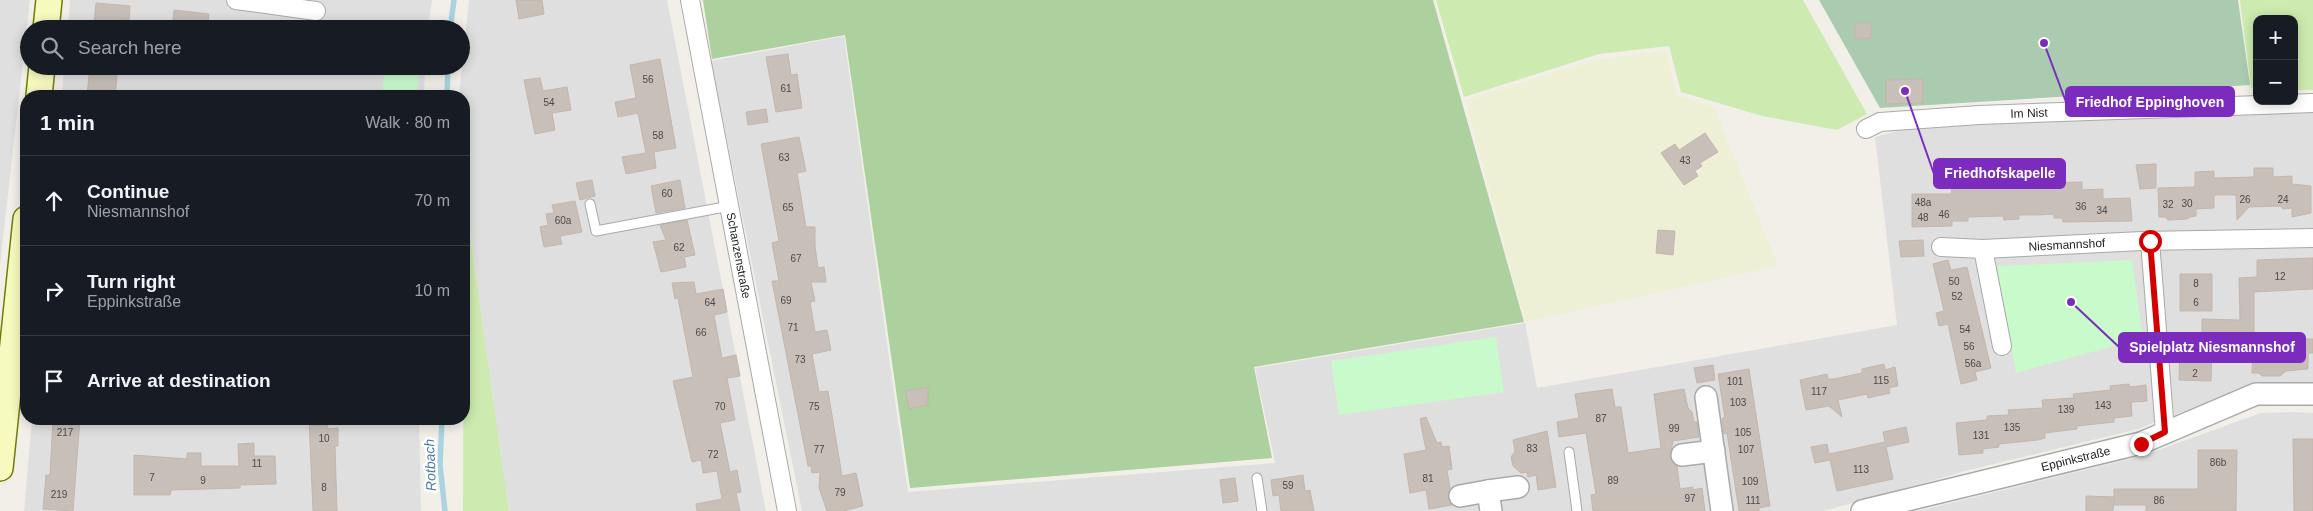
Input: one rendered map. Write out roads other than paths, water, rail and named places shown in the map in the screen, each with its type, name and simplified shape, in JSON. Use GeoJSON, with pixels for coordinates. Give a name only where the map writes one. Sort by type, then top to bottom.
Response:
{"type":"FeatureCollection","features":[{"type":"Feature","properties":{"kind":"main road"},"geometry":{"type":"LineString","coordinates":[[47,20],[49,0]]}},
{"type":"Feature","properties":{"kind":"main road"},"geometry":{"type":"LineString","coordinates":[[40,90],[41,75]]}},
{"type":"Feature","properties":{"kind":"main road"},"geometry":{"type":"LineString","coordinates":[[0,468],[20,341]]}},
{"type":"Feature","properties":{"kind":"street"},"geometry":{"type":"LineString","coordinates":[[236,0],[284,3],[316,10]]}},
{"type":"Feature","properties":{"kind":"street","name":"Schanzenstraße"},"geometry":{"type":"LineString","coordinates":[[690,0],[788,511]]}},
{"type":"Feature","properties":{"kind":"street","name":"Im Nist"},"geometry":{"type":"LineString","coordinates":[[1866,129],[1880,122],[1979,115],[2313,103]]}},
{"type":"Feature","properties":{"kind":"street","name":"Niesmannshof"},"geometry":{"type":"LineString","coordinates":[[1941,247],[1983,248],[2150,241],[2313,238]]}},
{"type":"Feature","properties":{"kind":"street"},"geometry":{"type":"LineString","coordinates":[[2150,241],[2165,432]]}},
{"type":"Feature","properties":{"kind":"street"},"geometry":{"type":"LineString","coordinates":[[1983,248],[2002,346]]}},
{"type":"Feature","properties":{"kind":"street","name":"Eppinkstraße"},"geometry":{"type":"LineString","coordinates":[[1862,511],[2141,444],[2256,394],[2313,394]]}},
{"type":"Feature","properties":{"kind":"street"},"geometry":{"type":"LineString","coordinates":[[1706,397],[1722,511]]}},
{"type":"Feature","properties":{"kind":"street"},"geometry":{"type":"LineString","coordinates":[[1682,455],[1714,452]]}},
{"type":"Feature","properties":{"kind":"street"},"geometry":{"type":"LineString","coordinates":[[1460,496],[1489,501],[1518,487]]}},
{"type":"Feature","properties":{"kind":"lane"},"geometry":{"type":"LineString","coordinates":[[590,204],[596,231],[730,206]]}},
{"type":"Feature","properties":{"kind":"lane"},"geometry":{"type":"LineString","coordinates":[[1570,452],[1577,511]]}},
{"type":"Feature","properties":{"kind":"lane"},"geometry":{"type":"LineString","coordinates":[[1257,478],[1262,511]]}},
{"type":"Feature","properties":{"kind":"waterway","name":"Rotbach"},"geometry":{"type":"LineString","coordinates":[[451,20],[454,0]]}},
{"type":"Feature","properties":{"kind":"waterway","name":"Rotbach"},"geometry":{"type":"LineString","coordinates":[[447,90],[448,75]]}},
{"type":"Feature","properties":{"kind":"waterway","name":"Rotbach"},"geometry":{"type":"LineString","coordinates":[[442,425],[440,465],[445,511]]}},
{"type":"Feature","properties":{"kind":"place","name":"Friedhof Eppinghoven"},"geometry":{"type":"Point","coordinates":[2044,43]}},
{"type":"Feature","properties":{"kind":"place","name":"Friedhofskapelle"},"geometry":{"type":"Point","coordinates":[1905,91]}},
{"type":"Feature","properties":{"kind":"place","name":"Spielplatz Niesmannshof"},"geometry":{"type":"Point","coordinates":[2071,302]}}]}
